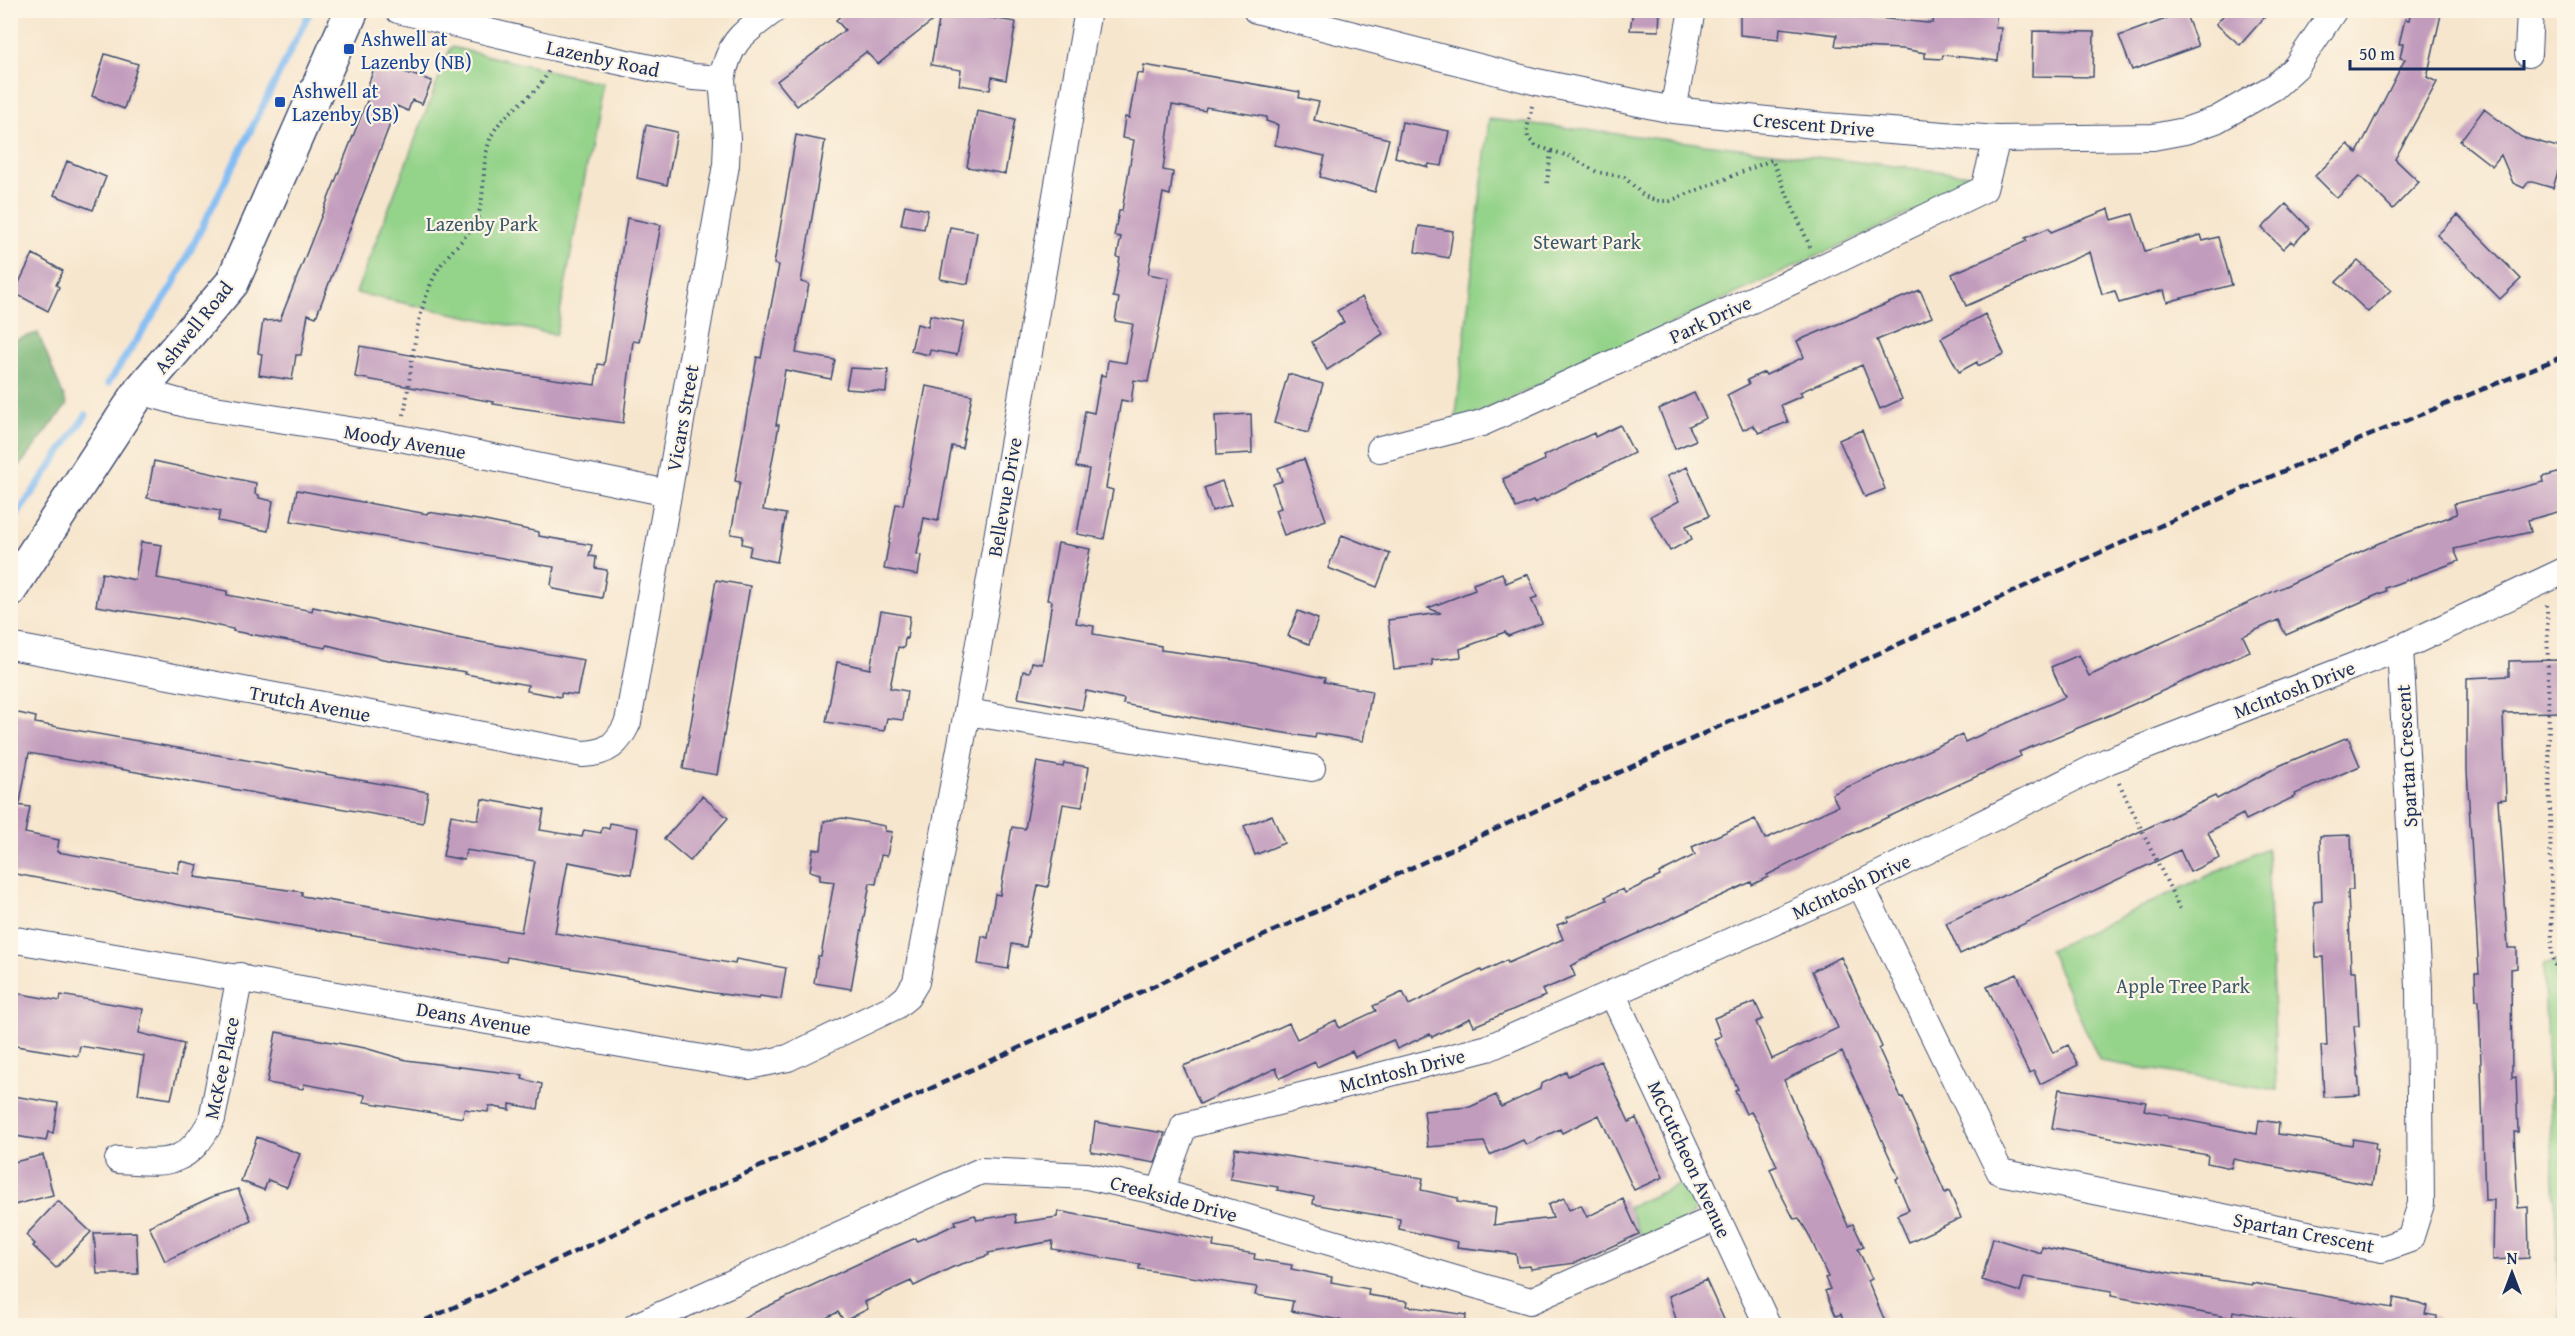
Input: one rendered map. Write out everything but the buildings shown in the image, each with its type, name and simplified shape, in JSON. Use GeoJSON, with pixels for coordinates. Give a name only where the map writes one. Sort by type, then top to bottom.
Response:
{"type":"FeatureCollection","features":[{"type":"Feature","properties":{"kind":"street","name":"Ashwell Road"},"geometry":{"type":"LineString","coordinates":[[10,590],[140,391],[232,283],[352,10]]}},
{"type":"Feature","properties":{"kind":"street","name":"Lazenby Road"},"geometry":{"type":"LineString","coordinates":[[398,10],[556,48],[693,77],[722,79]]}},
{"type":"Feature","properties":{"kind":"street"},"geometry":{"type":"LineString","coordinates":[[722,79],[726,58],[736,40],[774,10]]}},
{"type":"Feature","properties":{"kind":"street","name":"Bellevue Drive"},"geometry":{"type":"LineString","coordinates":[[916,982],[967,711],[1088,10]]}},
{"type":"Feature","properties":{"kind":"street","name":"Crescent Drive"},"geometry":{"type":"LineString","coordinates":[[1256,10],[1537,82],[1673,110],[1824,126],[1997,139],[2153,137],[2185,131],[2216,120],[2274,87],[2296,67],[2334,10]]}},
{"type":"Feature","properties":{"kind":"street"},"geometry":{"type":"LineString","coordinates":[[1673,110],[1692,10]]}},
{"type":"Feature","properties":{"kind":"street"},"geometry":{"type":"LineString","coordinates":[[2528,54],[2530,10]]}},
{"type":"Feature","properties":{"kind":"street","name":"Vicars Street"},"geometry":{"type":"LineString","coordinates":[[609,750],[620,739],[628,722],[726,165],[727,139],[722,79]]}},
{"type":"Feature","properties":{"kind":"street","name":"Park Drive"},"geometry":{"type":"LineString","coordinates":[[1380,449],[1482,423],[1819,269],[1984,189],[1997,139]]}},
{"type":"Feature","properties":{"kind":"street","name":"Moody Avenue"},"geometry":{"type":"LineString","coordinates":[[140,391],[189,405],[400,438],[669,493]]}},
{"type":"Feature","properties":{"kind":"street","name":"McIntosh Drive"},"geometry":{"type":"LineString","coordinates":[[1160,1192],[1184,1126],[1488,1048],[1860,884],[2108,761],[2400,648],[2555,574]]}},
{"type":"Feature","properties":{"kind":"street","name":"Trutch Avenue"},"geometry":{"type":"LineString","coordinates":[[10,646],[583,754],[609,750]]}},
{"type":"Feature","properties":{"kind":"street","name":"Spartan Crescent"},"geometry":{"type":"LineString","coordinates":[[1860,884],[2000,1172],[2382,1249],[2410,1239],[2421,1204],[2419,986],[2400,648]]}},
{"type":"Feature","properties":{"kind":"street"},"geometry":{"type":"LineString","coordinates":[[967,711],[1312,768]]}},
{"type":"Feature","properties":{"kind":"street","name":"Deans Avenue"},"geometry":{"type":"LineString","coordinates":[[10,939],[240,976],[749,1066],[788,1058],[896,1006],[907,997],[916,982]]}},
{"type":"Feature","properties":{"kind":"street","name":"McKee Place"},"geometry":{"type":"LineString","coordinates":[[118,1161],[169,1163],[203,1138],[212,1119],[240,976]]}},
{"type":"Feature","properties":{"kind":"street","name":"McCutcheon Avenue"},"geometry":{"type":"LineString","coordinates":[[1612,993],[1768,1326]]}},
{"type":"Feature","properties":{"kind":"street","name":"Creekside Drive"},"geometry":{"type":"LineString","coordinates":[[636,1326],[981,1171],[1087,1176],[1160,1192],[1530,1301],[1716,1218]]}},
{"type":"Feature","properties":{"kind":"path"},"geometry":{"type":"LineString","coordinates":[[400,438],[422,312],[436,271],[477,217],[484,162],[491,136],[503,119],[545,80],[556,48]]}},
{"type":"Feature","properties":{"kind":"path"},"geometry":{"type":"LineString","coordinates":[[1537,82],[1527,129],[1528,138],[1536,146],[1569,156],[1597,172],[1624,177],[1644,196],[1657,201],[1670,201],[1772,160],[1819,269]]}},
{"type":"Feature","properties":{"kind":"path"},"geometry":{"type":"LineString","coordinates":[[1547,183],[1551,151]]}},
{"type":"Feature","properties":{"kind":"path"},"geometry":{"type":"LineString","coordinates":[[2555,574],[2552,952],[2565,1005]]}},
{"type":"Feature","properties":{"kind":"path"},"geometry":{"type":"LineString","coordinates":[[2108,761],[2181,911]]}},
{"type":"Feature","properties":{"kind":"green space","name":"Lazenby Park"},"geometry":{"type":"Polygon","coordinates":[[[451,47],[602,83],[556,335],[356,293],[451,47]]]}},
{"type":"Feature","properties":{"kind":"green space","name":"Stewart Park"},"geometry":{"type":"Polygon","coordinates":[[[1489,119],[1988,177],[1455,424],[1489,119]]]}},
{"type":"Feature","properties":{"kind":"green space"},"geometry":{"type":"Polygon","coordinates":[[[38,333],[67,405],[11,477],[11,341],[38,333]]]}},
{"type":"Feature","properties":{"kind":"green space","name":"Apple Tree Park"},"geometry":{"type":"Polygon","coordinates":[[[2267,848],[2277,1090],[2100,1061],[2049,950],[2267,848]]]}},
{"type":"Feature","properties":{"kind":"green space"},"geometry":{"type":"Polygon","coordinates":[[[2564,959],[2564,1325],[2561,1326],[2543,965],[2564,959]]]}},
{"type":"Feature","properties":{"kind":"green space"},"geometry":{"type":"Polygon","coordinates":[[[1685,1182],[1695,1203],[1690,1217],[1676,1227],[1644,1242],[1628,1207],[1685,1182]]]}},
{"type":"Feature","properties":{"kind":"waterway"},"geometry":{"type":"LineString","coordinates":[[108,383],[172,287],[311,10]]}},
{"type":"Feature","properties":{"kind":"waterway"},"geometry":{"type":"LineString","coordinates":[[10,525],[86,415]]}},
{"type":"Feature","properties":{"kind":"railway"},"geometry":{"type":"LineString","coordinates":[[413,1326],[2034,582],[2297,465],[2564,356]]}},
{"type":"Feature","properties":{"kind":"place","name":"Ashwell at Lazenby (NB)"},"geometry":{"type":"Point","coordinates":[349,49]}},
{"type":"Feature","properties":{"kind":"place","name":"Ashwell at Lazenby (SB)"},"geometry":{"type":"Point","coordinates":[280,102]}}]}
